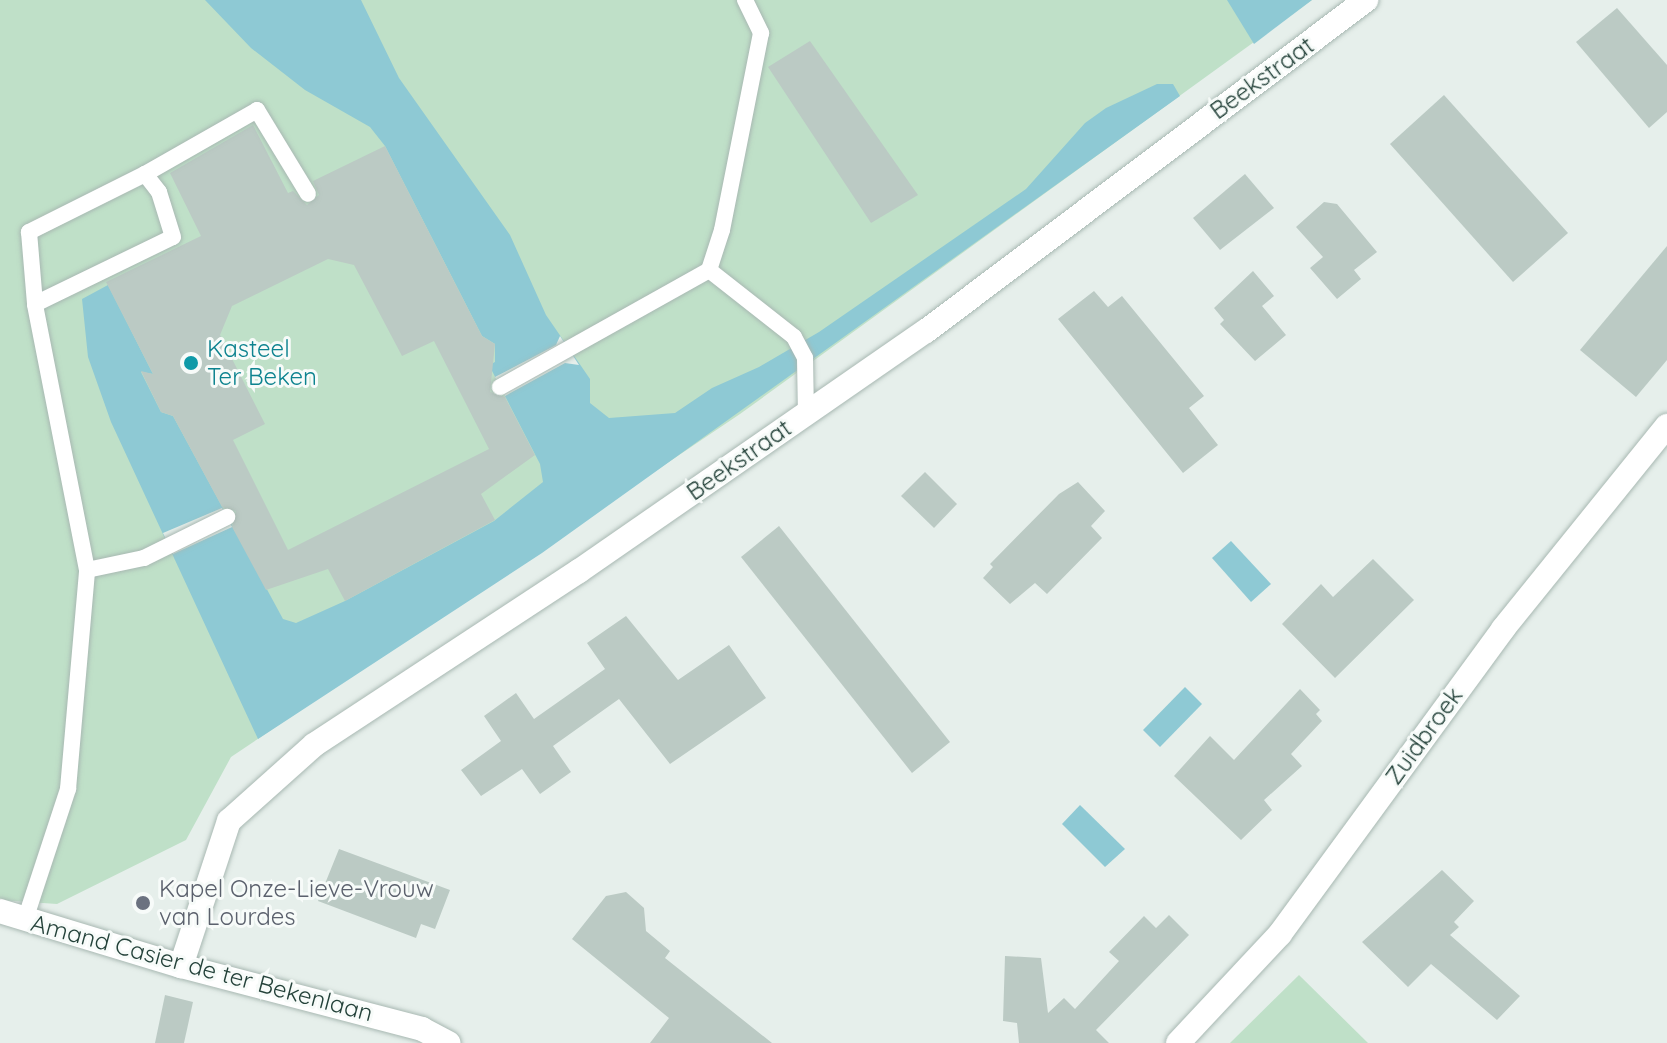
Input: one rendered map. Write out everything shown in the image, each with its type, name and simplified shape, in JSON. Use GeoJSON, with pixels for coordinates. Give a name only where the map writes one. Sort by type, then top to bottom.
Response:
{"type":"FeatureCollection","features":[{"type":"Feature","properties":{"kind":"street","name":"Beekstraat"},"geometry":{"type":"LineString","coordinates":[[181,966],[229,821],[314,745],[926,331],[1366,0]]}},
{"type":"Feature","properties":{"kind":"street","name":"Zuidbroek"},"geometry":{"type":"LineString","coordinates":[[1178,1043],[1280,934],[1503,629],[1667,426]]}},
{"type":"Feature","properties":{"kind":"street","name":"Amand Casier de ter Bekenlaan"},"geometry":{"type":"LineString","coordinates":[[0,911],[181,966],[422,1029],[448,1043]]}},
{"type":"Feature","properties":{"kind":"lane"},"geometry":{"type":"LineString","coordinates":[[500,387],[709,270],[722,230],[761,33],[745,0]]}},
{"type":"Feature","properties":{"kind":"lane"},"geometry":{"type":"LineString","coordinates":[[25,920],[68,789],[87,570],[35,304],[29,232],[145,174],[257,110],[308,194]]}},
{"type":"Feature","properties":{"kind":"lane"},"geometry":{"type":"LineString","coordinates":[[35,304],[173,237],[159,192],[145,174]]}},
{"type":"Feature","properties":{"kind":"lane"},"geometry":{"type":"LineString","coordinates":[[709,270],[794,337],[805,358],[806,414]]}},
{"type":"Feature","properties":{"kind":"lane"},"geometry":{"type":"LineString","coordinates":[[87,570],[144,558],[227,517]]}},
{"type":"Feature","properties":{"kind":"green space"},"geometry":{"type":"Polygon","coordinates":[[[0,0],[1312,0],[740,414],[231,757],[186,840],[57,904],[0,900],[0,0]]]}},
{"type":"Feature","properties":{"kind":"green space"},"geometry":{"type":"Polygon","coordinates":[[[1299,975],[1368,1043],[1230,1043],[1299,975]]]}},
{"type":"Feature","properties":{"kind":"water"},"geometry":{"type":"Polygon","coordinates":[[[205,0],[361,0],[399,78],[510,235],[546,315],[590,379],[590,403],[609,418],[675,413],[712,388],[759,367],[819,332],[1026,189],[1085,123],[1106,108],[1157,84],[1173,84],[1180,96],[542,553],[258,739],[111,422],[88,357],[82,299],[108,285],[153,374],[141,372],[161,412],[173,416],[283,619],[296,623],[345,601],[494,521],[543,482],[540,464],[489,365],[495,362],[495,344],[482,336],[385,146],[370,127],[305,90],[251,48],[205,0]]]}},
{"type":"Feature","properties":{"kind":"water"},"geometry":{"type":"Polygon","coordinates":[[[1227,0],[1312,0],[1254,44],[1227,0]]]}},
{"type":"Feature","properties":{"kind":"water"},"geometry":{"type":"Polygon","coordinates":[[[1231,541],[1271,584],[1251,602],[1212,558],[1231,541]]]}},
{"type":"Feature","properties":{"kind":"water"},"geometry":{"type":"Polygon","coordinates":[[[1185,687],[1202,704],[1160,747],[1143,730],[1185,687]]]}},
{"type":"Feature","properties":{"kind":"water"},"geometry":{"type":"Polygon","coordinates":[[[1080,805],[1125,849],[1105,867],[1062,824],[1080,805]]]}},
{"type":"Feature","properties":{"kind":"pier"},"geometry":{"type":"Polygon","coordinates":[[[560,336],[579,365],[565,363],[505,396],[495,377],[556,345],[560,336]]]}},
{"type":"Feature","properties":{"kind":"pier"},"geometry":{"type":"Polygon","coordinates":[[[222,508],[232,527],[173,554],[163,533],[222,508]]]}},
{"type":"Feature","properties":{"kind":"building"},"geometry":{"type":"Polygon","coordinates":[[[1617,8],[1667,65],[1667,112],[1649,128],[1576,42],[1617,8]]]}},
{"type":"Feature","properties":{"kind":"building"},"geometry":{"type":"Polygon","coordinates":[[[810,41],[918,195],[871,223],[768,67],[810,41]]]}},
{"type":"Feature","properties":{"kind":"building"},"geometry":{"type":"Polygon","coordinates":[[[1444,95],[1568,233],[1513,282],[1390,144],[1444,95]]]}},
{"type":"Feature","properties":{"kind":"building","name":"Kasteel Ter Beken"},"geometry":{"type":"Polygon","coordinates":[[[253,125],[288,193],[293,191],[307,205],[319,195],[313,181],[385,146],[482,336],[495,344],[490,392],[505,397],[535,455],[481,494],[495,520],[345,601],[328,569],[266,590],[232,527],[236,511],[222,507],[173,416],[161,412],[141,371],[153,374],[106,282],[201,236],[170,173],[253,125]],[[328,259],[232,306],[220,335],[265,424],[233,440],[288,550],[489,449],[434,341],[402,356],[354,265],[328,259]]]}},
{"type":"Feature","properties":{"kind":"building"},"geometry":{"type":"Polygon","coordinates":[[[1245,174],[1274,208],[1220,250],[1193,218],[1245,174]]]}},
{"type":"Feature","properties":{"kind":"building"},"geometry":{"type":"Polygon","coordinates":[[[1324,202],[1337,204],[1377,252],[1354,270],[1361,279],[1337,299],[1310,268],[1323,257],[1296,227],[1324,202]]]}},
{"type":"Feature","properties":{"kind":"building"},"geometry":{"type":"Polygon","coordinates":[[[1667,246],[1667,360],[1636,397],[1580,350],[1667,246]]]}},
{"type":"Feature","properties":{"kind":"building"},"geometry":{"type":"Polygon","coordinates":[[[1253,271],[1274,296],[1262,306],[1286,335],[1255,361],[1220,324],[1224,320],[1214,308],[1253,271]]]}},
{"type":"Feature","properties":{"kind":"building"},"geometry":{"type":"Polygon","coordinates":[[[1094,291],[1108,307],[1122,296],[1204,396],[1189,408],[1218,445],[1183,473],[1058,319],[1094,291]]]}},
{"type":"Feature","properties":{"kind":"building"},"geometry":{"type":"Polygon","coordinates":[[[925,472],[957,504],[934,528],[901,496],[925,472]]]}},
{"type":"Feature","properties":{"kind":"building"},"geometry":{"type":"Polygon","coordinates":[[[1078,482],[1105,511],[1091,526],[1102,538],[1047,594],[1035,583],[1010,604],[983,578],[993,567],[990,564],[1059,494],[1078,482]]]}},
{"type":"Feature","properties":{"kind":"building"},"geometry":{"type":"Polygon","coordinates":[[[779,526],[950,742],[912,773],[741,557],[779,526]]]}},
{"type":"Feature","properties":{"kind":"building"},"geometry":{"type":"Polygon","coordinates":[[[1373,559],[1414,600],[1335,678],[1282,624],[1321,584],[1333,597],[1373,559]]]}},
{"type":"Feature","properties":{"kind":"building"},"geometry":{"type":"Polygon","coordinates":[[[626,616],[678,680],[729,645],[766,698],[670,764],[619,699],[553,746],[571,772],[540,794],[522,769],[481,796],[461,770],[501,741],[484,716],[516,693],[534,719],[605,669],[587,643],[626,616]]]}},
{"type":"Feature","properties":{"kind":"building"},"geometry":{"type":"Polygon","coordinates":[[[1300,689],[1320,710],[1316,714],[1322,721],[1291,754],[1302,766],[1264,800],[1272,810],[1241,840],[1174,776],[1210,736],[1234,760],[1300,689]]]}},
{"type":"Feature","properties":{"kind":"building"},"geometry":{"type":"Polygon","coordinates":[[[339,849],[450,890],[435,929],[421,924],[416,938],[318,901],[339,849]]]}},
{"type":"Feature","properties":{"kind":"building"},"geometry":{"type":"Polygon","coordinates":[[[1442,870],[1474,901],[1454,922],[1459,927],[1450,935],[1520,996],[1497,1020],[1431,964],[1408,987],[1362,942],[1442,870]]]}},
{"type":"Feature","properties":{"kind":"building"},"geometry":{"type":"Polygon","coordinates":[[[626,892],[644,908],[646,931],[670,951],[665,958],[772,1043],[650,1043],[669,1018],[572,939],[606,896],[626,892]]]}},
{"type":"Feature","properties":{"kind":"building"},"geometry":{"type":"Polygon","coordinates":[[[1169,915],[1189,935],[1096,1030],[1109,1043],[1019,1043],[1017,1023],[1003,1021],[1005,956],[1041,958],[1048,1013],[1064,998],[1075,1009],[1119,961],[1109,952],[1144,916],[1156,928],[1169,915]]]}},
{"type":"Feature","properties":{"kind":"building"},"geometry":{"type":"Polygon","coordinates":[[[165,995],[193,1002],[184,1043],[155,1043],[165,995]]]}},
{"type":"Feature","properties":{"kind":"place","name":"Kasteel Ter Beken"},"geometry":{"type":"Point","coordinates":[191,363]}},
{"type":"Feature","properties":{"kind":"place","name":"Kapel Onze-Lieve-Vrouw van Lourdes"},"geometry":{"type":"Point","coordinates":[143,903]}}]}
